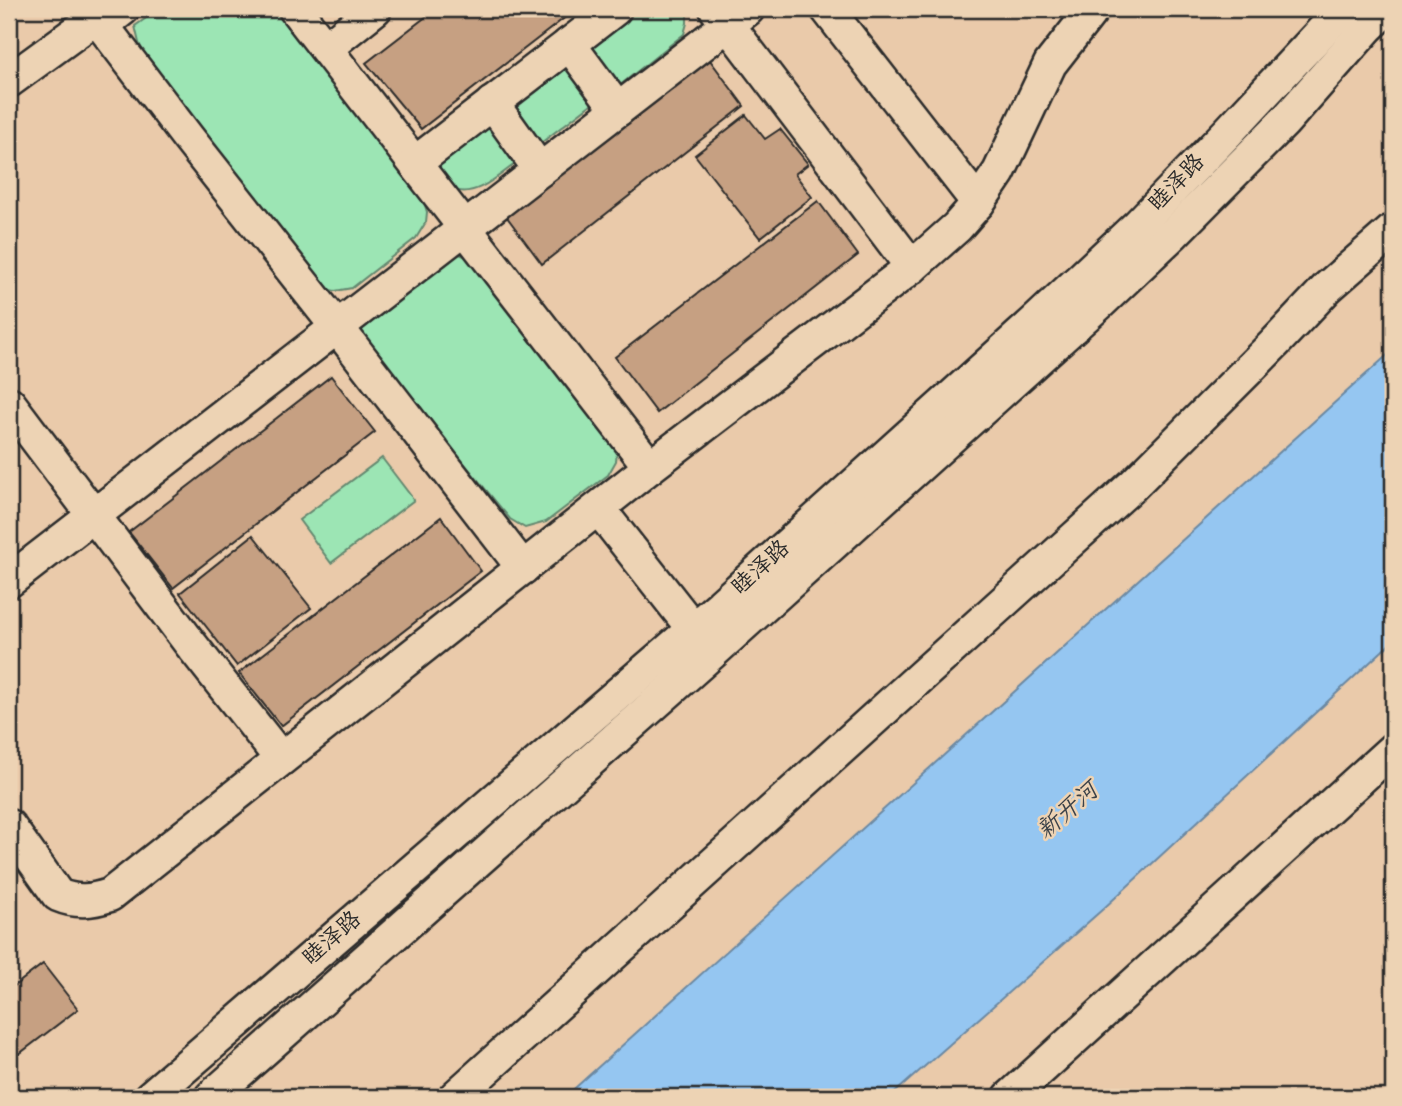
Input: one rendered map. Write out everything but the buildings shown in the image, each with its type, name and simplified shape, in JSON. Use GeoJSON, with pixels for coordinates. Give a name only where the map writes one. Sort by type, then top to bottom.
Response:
{"type":"FeatureCollection","features":[{"type":"Feature","properties":{"kind":"street"},"geometry":{"type":"LineString","coordinates":[[295,9],[650,467]]}},
{"type":"Feature","properties":{"kind":"street"},"geometry":{"type":"LineString","coordinates":[[326,48],[375,9]]}},
{"type":"Feature","properties":{"kind":"street"},"geometry":{"type":"LineString","coordinates":[[415,163],[615,9]]}},
{"type":"Feature","properties":{"kind":"street"},"geometry":{"type":"LineString","coordinates":[[827,9],[978,203]]}},
{"type":"Feature","properties":{"kind":"street"},"geometry":{"type":"LineString","coordinates":[[9,826],[58,895],[71,900],[91,901],[110,895],[650,467],[912,267],[957,227],[978,203],[999,172],[1050,64],[1093,9]]}},
{"type":"Feature","properties":{"kind":"street","name":"睦泽路"},"geometry":{"type":"LineString","coordinates":[[211,1097],[703,641],[980,372],[1138,225],[1343,9]]}},
{"type":"Feature","properties":{"kind":"street","name":"睦泽路"},"geometry":{"type":"LineString","coordinates":[[150,1097],[703,641],[1091,311],[1174,233],[1284,122],[1387,9]]}},
{"type":"Feature","properties":{"kind":"street"},"geometry":{"type":"LineString","coordinates":[[12,73],[90,22],[108,14],[188,138],[523,568]]}},
{"type":"Feature","properties":{"kind":"street"},"geometry":{"type":"LineString","coordinates":[[9,581],[618,110],[731,14],[912,267]]}},
{"type":"Feature","properties":{"kind":"street"},"geometry":{"type":"LineString","coordinates":[[569,44],[618,110]]}},
{"type":"Feature","properties":{"kind":"street"},"geometry":{"type":"LineString","coordinates":[[492,103],[540,170]]}},
{"type":"Feature","properties":{"kind":"street"},"geometry":{"type":"LineString","coordinates":[[456,1097],[1132,485],[1328,287],[1393,230]]}},
{"type":"Feature","properties":{"kind":"street"},"geometry":{"type":"LineString","coordinates":[[9,403],[281,759]]}},
{"type":"Feature","properties":{"kind":"street"},"geometry":{"type":"LineString","coordinates":[[598,509],[703,641]]}},
{"type":"Feature","properties":{"kind":"street"},"geometry":{"type":"LineString","coordinates":[[1010,1097],[1393,748]]}},
{"type":"Feature","properties":{"kind":"green space"},"geometry":{"type":"Polygon","coordinates":[[[159,9],[274,9],[423,199],[427,212],[426,222],[416,238],[352,288],[335,291],[326,289],[146,60],[135,26],[159,9]]]}},
{"type":"Feature","properties":{"kind":"green space"},"geometry":{"type":"Polygon","coordinates":[[[624,9],[687,9],[687,23],[684,34],[614,90],[577,44],[624,9]]]}},
{"type":"Feature","properties":{"kind":"green space"},"geometry":{"type":"Polygon","coordinates":[[[566,54],[599,98],[537,146],[504,101],[566,54]]]}},
{"type":"Feature","properties":{"kind":"green space"},"geometry":{"type":"Polygon","coordinates":[[[490,116],[523,158],[479,188],[460,191],[451,188],[430,162],[490,116]]]}},
{"type":"Feature","properties":{"kind":"green space"},"geometry":{"type":"Polygon","coordinates":[[[457,253],[474,260],[617,451],[616,461],[608,475],[546,522],[525,528],[510,519],[362,339],[362,323],[457,253]]]}},
{"type":"Feature","properties":{"kind":"green space"},"geometry":{"type":"Polygon","coordinates":[[[382,458],[414,500],[331,563],[299,520],[382,458]]]}},
{"type":"Feature","properties":{"kind":"water","name":"新开河"},"geometry":{"type":"Polygon","coordinates":[[[1393,350],[1393,641],[1103,909],[890,1097],[565,1097],[1393,350]]]}}]}
